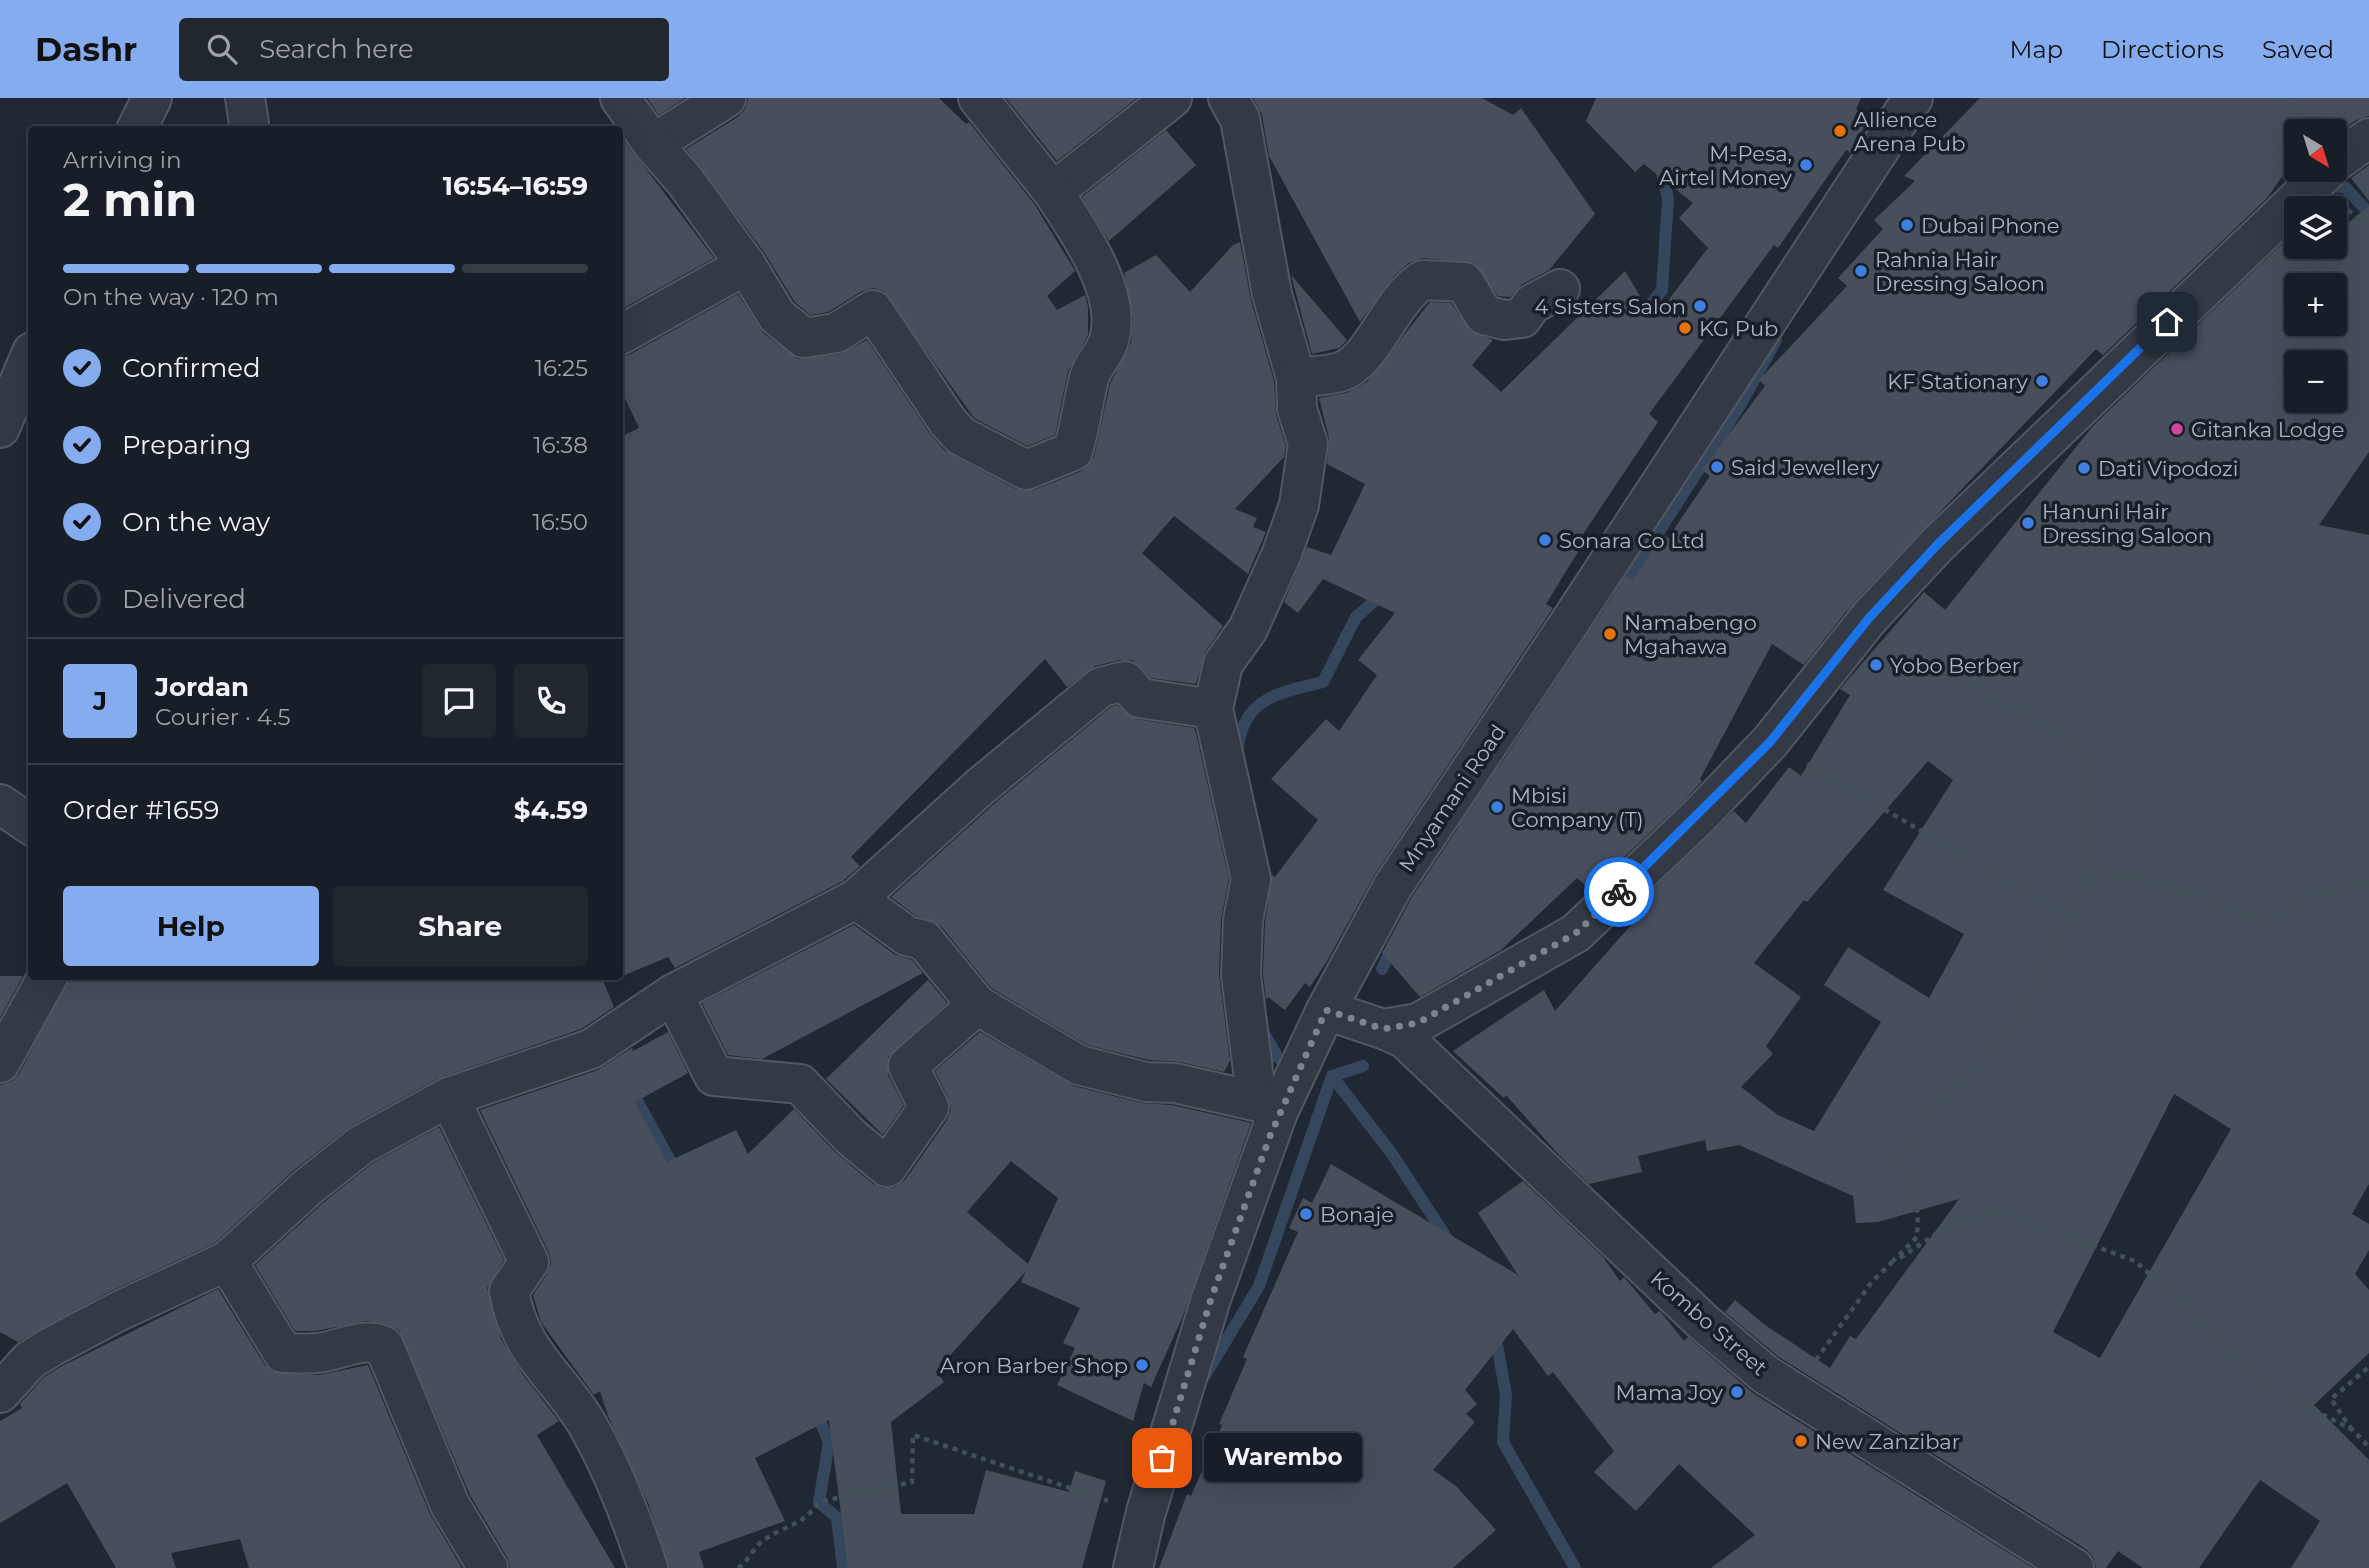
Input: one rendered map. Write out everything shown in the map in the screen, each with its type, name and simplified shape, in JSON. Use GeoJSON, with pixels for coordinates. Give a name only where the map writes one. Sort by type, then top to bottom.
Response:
{"type":"FeatureCollection","features":[{"type":"Feature","properties":{"kind":"street"},"geometry":{"type":"LineString","coordinates":[[138,126],[152,98]]}},
{"type":"Feature","properties":{"kind":"street"},"geometry":{"type":"LineString","coordinates":[[245,98],[249,126]]}},
{"type":"Feature","properties":{"kind":"street"},"geometry":{"type":"LineString","coordinates":[[620,98],[746,265],[777,316],[804,338],[836,333],[873,310],[947,422],[961,436],[1026,470],[1073,451],[1090,374],[1103,356],[1110,337],[1108,295],[1083,237],[1054,192],[978,98]]}},
{"type":"Feature","properties":{"kind":"street"},"geometry":{"type":"LineString","coordinates":[[653,144],[726,98]]}},
{"type":"Feature","properties":{"kind":"street"},"geometry":{"type":"LineString","coordinates":[[1054,192],[1172,98]]}},
{"type":"Feature","properties":{"kind":"street"},"geometry":{"type":"LineString","coordinates":[[1228,98],[1240,119],[1272,294],[1296,378],[1297,409],[1308,444],[1299,505],[1282,553],[1248,629],[1223,664],[1213,709],[1251,879],[1243,920],[1241,975],[1254,1079],[1271,1107]]}},
{"type":"Feature","properties":{"kind":"street","name":"Mnyamani Road"},"geometry":{"type":"LineString","coordinates":[[1133,1568],[1146,1511],[1271,1107],[1393,886],[1570,622],[1913,98]]}},
{"type":"Feature","properties":{"kind":"street"},"geometry":{"type":"LineString","coordinates":[[2347,154],[2369,138]]}},
{"type":"Feature","properties":{"kind":"street","name":"Kombo Street"},"geometry":{"type":"LineString","coordinates":[[1383,1029],[1418,1023],[1576,933],[1699,816],[1770,742],[1869,618],[1938,544],[2315,182]]}},
{"type":"Feature","properties":{"kind":"street"},"geometry":{"type":"LineString","coordinates":[[623,333],[746,265]]}},
{"type":"Feature","properties":{"kind":"street"},"geometry":{"type":"LineString","coordinates":[[1296,378],[1342,372],[1359,361],[1400,299],[1423,279],[1464,282],[1484,315],[1506,320],[1522,318],[1532,304],[1560,289]]}},
{"type":"Feature","properties":{"kind":"street"},"geometry":{"type":"LineString","coordinates":[[0,428],[28,362]]}},
{"type":"Feature","properties":{"kind":"street"},"geometry":{"type":"LineString","coordinates":[[0,1393],[30,1360],[51,1347],[118,1311],[227,1261],[309,1186],[362,1145],[449,1097],[591,1049],[673,994],[856,899],[981,786],[1101,687],[1125,681],[1140,698],[1213,709]]}},
{"type":"Feature","properties":{"kind":"street"},"geometry":{"type":"LineString","coordinates":[[0,804],[28,823]]}},
{"type":"Feature","properties":{"kind":"street"},"geometry":{"type":"LineString","coordinates":[[856,899],[906,936],[924,940],[977,1005],[1079,1065],[1146,1082],[1175,1083],[1271,1107]]}},
{"type":"Feature","properties":{"kind":"street"},"geometry":{"type":"LineString","coordinates":[[0,1063],[46,980]]}},
{"type":"Feature","properties":{"kind":"street"},"geometry":{"type":"LineString","coordinates":[[673,994],[714,1076],[800,1084],[851,1137],[887,1167],[929,1107],[908,1066],[977,1005]]}},
{"type":"Feature","properties":{"kind":"street","name":"Kombo Street"},"geometry":{"type":"LineString","coordinates":[[1326,1010],[1405,1039],[1702,1321],[1790,1391],[2074,1568]]}},
{"type":"Feature","properties":{"kind":"street"},"geometry":{"type":"LineString","coordinates":[[449,1097],[529,1262],[509,1291],[513,1316],[528,1348],[586,1423],[629,1512],[648,1568]]}},
{"type":"Feature","properties":{"kind":"street"},"geometry":{"type":"LineString","coordinates":[[227,1261],[283,1353],[319,1353],[375,1342],[384,1346],[450,1505],[488,1568]]}},
{"type":"Feature","properties":{"kind":"path"},"geometry":{"type":"LineString","coordinates":[[2284,98],[2308,119]]}},
{"type":"Feature","properties":{"kind":"path"},"geometry":{"type":"LineString","coordinates":[[1869,618],[1928,670],[1938,669],[1968,682],[2004,705],[2021,708],[2077,749],[2090,763],[2094,776],[2084,809],[2080,848],[2082,888]]}},
{"type":"Feature","properties":{"kind":"path"},"geometry":{"type":"LineString","coordinates":[[1770,742],[2068,917]]}},
{"type":"Feature","properties":{"kind":"path"},"geometry":{"type":"LineString","coordinates":[[1790,1391],[1871,1283],[1917,1237],[1918,1213],[1897,1152],[1918,1127],[2004,1042],[2092,871],[2132,875],[2208,898],[2219,907],[2258,920],[2271,921],[2309,895],[2369,883]]}},
{"type":"Feature","properties":{"kind":"path"},"geometry":{"type":"LineString","coordinates":[[1892,1262],[1948,1226],[1999,1211],[2052,1232],[2063,1232],[2135,1261],[2187,1307],[2228,1352],[2270,1388],[2353,1430]]}},
{"type":"Feature","properties":{"kind":"path"},"geometry":{"type":"LineString","coordinates":[[2369,1367],[2331,1399],[2369,1447]]}},
{"type":"Feature","properties":{"kind":"path"},"geometry":{"type":"LineString","coordinates":[[738,1568],[750,1560],[762,1541],[806,1520],[819,1502],[912,1482],[913,1435],[1005,1465],[1069,1491],[1146,1511]]}},
{"type":"Feature","properties":{"kind":"building"},"geometry":{"type":"Polygon","coordinates":[[[647,98],[685,98],[659,115],[647,98]]]}},
{"type":"Feature","properties":{"kind":"building"},"geometry":{"type":"Polygon","coordinates":[[[748,98],[939,98],[966,124],[969,122],[1035,205],[1075,271],[1047,296],[1057,310],[1085,295],[1088,335],[1068,371],[1055,435],[1027,446],[974,418],[883,291],[873,288],[862,291],[828,312],[810,315],[794,301],[764,252],[686,149],[738,117],[745,109],[748,98]]]}},
{"type":"Feature","properties":{"kind":"building"},"geometry":{"type":"Polygon","coordinates":[[[1006,98],[1137,98],[1057,161],[1006,98]]]}},
{"type":"Feature","properties":{"kind":"building"},"geometry":{"type":"Polygon","coordinates":[[[1253,98],[1482,98],[1513,115],[1521,108],[1595,214],[1549,270],[1521,285],[1510,297],[1498,296],[1475,263],[1423,258],[1409,263],[1395,275],[1360,322],[1269,156],[1262,115],[1253,98]]]}},
{"type":"Feature","properties":{"kind":"building"},"geometry":{"type":"Polygon","coordinates":[[[1596,98],[1861,98],[1856,109],[1870,115],[1851,153],[1846,150],[1778,248],[1774,245],[1649,414],[1658,422],[1577,543],[1581,547],[1546,604],[1553,608],[1375,874],[1310,987],[1305,983],[1285,1010],[1268,997],[1266,1000],[1263,974],[1265,923],[1272,875],[1275,877],[1318,820],[1271,779],[1326,719],[1339,731],[1377,675],[1358,660],[1395,613],[1323,579],[1298,613],[1284,602],[1307,547],[1331,555],[1365,484],[1327,464],[1329,438],[1319,398],[1346,393],[1367,382],[1430,302],[1451,303],[1471,332],[1493,340],[1472,365],[1501,392],[1625,271],[1654,319],[1708,248],[1679,218],[1693,203],[1644,164],[1635,172],[1586,121],[1596,98]]]}},
{"type":"Feature","properties":{"kind":"building"},"geometry":{"type":"Polygon","coordinates":[[[1980,98],[2369,98],[2369,116],[2347,127],[2347,119],[2284,119],[2284,174],[2267,198],[2103,355],[2096,349],[1853,603],[1804,665],[1772,644],[1700,779],[1702,781],[1684,801],[1590,889],[1577,878],[1501,950],[1420,997],[1382,953],[1412,897],[1626,576],[1633,580],[1663,535],[1668,538],[1710,476],[1702,470],[1765,386],[1759,380],[1847,286],[1838,278],[1883,229],[1874,220],[1915,181],[1904,176],[1980,98]]]}},
{"type":"Feature","properties":{"kind":"building"},"geometry":{"type":"Polygon","coordinates":[[[1166,130],[1196,165],[1109,241],[1082,197],[1166,130]]]}},
{"type":"Feature","properties":{"kind":"building"},"geometry":{"type":"Polygon","coordinates":[[[623,139],[714,258],[623,308],[623,139]]]}},
{"type":"Feature","properties":{"kind":"building"},"geometry":{"type":"Polygon","coordinates":[[[2369,165],[2369,201],[2351,178],[2369,165]]]}},
{"type":"Feature","properties":{"kind":"building"},"geometry":{"type":"Polygon","coordinates":[[[2369,206],[2369,452],[2319,525],[2369,535],[2369,1184],[2352,1214],[2369,1224],[2369,1250],[2355,1274],[2369,1290],[2369,1353],[2314,1405],[2369,1460],[2369,1568],[2291,1568],[2320,1521],[2260,1480],[2199,1568],[2143,1568],[2118,1551],[2106,1568],[2096,1568],[2093,1557],[2086,1549],[1779,1357],[1725,1312],[1735,1300],[1765,1325],[1830,1368],[1850,1336],[1856,1339],[1959,1199],[1878,1222],[1856,1223],[1853,1196],[1739,1145],[1707,1151],[1705,1140],[1638,1156],[1642,1172],[1589,1184],[1559,1155],[1506,1095],[1504,1098],[1453,1051],[1544,990],[1555,1011],[1632,924],[1624,917],[1734,811],[1746,823],[1789,767],[1801,776],[1850,695],[1840,689],[1924,592],[1945,610],[2093,426],[2284,242],[2284,259],[2347,259],[2347,224],[2369,206]],[[1928,761],[1807,902],[1804,900],[1754,963],[1801,997],[1766,1046],[1773,1054],[1741,1087],[1778,1115],[1814,1131],[1881,1022],[1824,985],[1848,947],[1929,998],[1964,934],[1883,890],[1953,780],[1928,761]],[[2174,1094],[2053,1332],[2100,1358],[2231,1129],[2174,1094]]]}},
{"type":"Feature","properties":{"kind":"building"},"geometry":{"type":"Polygon","coordinates":[[[1240,242],[1251,300],[1274,381],[1276,415],[1286,446],[1284,457],[1235,509],[1257,518],[1253,527],[1266,532],[1248,574],[1174,516],[1142,553],[1223,626],[1205,652],[1196,684],[1151,678],[1132,660],[1120,660],[1095,666],[1067,687],[1045,659],[851,857],[860,866],[843,881],[675,968],[668,957],[623,976],[623,436],[639,428],[623,394],[623,356],[738,294],[763,333],[798,359],[840,354],[867,340],[930,434],[945,451],[1016,489],[1034,490],[1082,471],[1094,457],[1110,384],[1131,343],[1133,320],[1124,273],[1156,255],[1190,292],[1233,245],[1240,242]]]}},
{"type":"Feature","properties":{"kind":"building"},"geometry":{"type":"Polygon","coordinates":[[[1291,275],[1347,340],[1339,348],[1312,354],[1291,275]]]}},
{"type":"Feature","properties":{"kind":"building"},"geometry":{"type":"Polygon","coordinates":[[[1117,705],[1136,719],[1194,728],[1196,733],[1229,879],[1221,919],[1219,974],[1230,1061],[1224,1072],[1180,1062],[1149,1060],[1087,1045],[991,988],[941,926],[916,916],[891,897],[995,803],[1111,707],[1117,705]]]}},
{"type":"Feature","properties":{"kind":"building"},"geometry":{"type":"Polygon","coordinates":[[[854,925],[894,954],[912,960],[923,973],[762,1059],[728,1055],[702,1003],[854,925]]]}},
{"type":"Feature","properties":{"kind":"building"},"geometry":{"type":"Polygon","coordinates":[[[0,976],[23,976],[0,1018],[0,976]]]}},
{"type":"Feature","properties":{"kind":"building"},"geometry":{"type":"Polygon","coordinates":[[[68,980],[603,980],[614,1007],[581,1029],[439,1078],[351,1126],[294,1170],[215,1243],[109,1292],[18,1342],[0,1332],[0,1085],[11,1082],[19,1074],[68,980]]]}},
{"type":"Feature","properties":{"kind":"building"},"geometry":{"type":"Polygon","coordinates":[[[928,980],[947,1003],[888,1057],[888,1075],[904,1105],[883,1135],[826,1079],[928,980]]]}},
{"type":"Feature","properties":{"kind":"building"},"geometry":{"type":"Polygon","coordinates":[[[668,1032],[688,1073],[635,1102],[667,1162],[736,1130],[748,1154],[794,1109],[835,1152],[873,1184],[883,1188],[895,1187],[905,1180],[947,1120],[951,1109],[935,1071],[980,1032],[1074,1086],[1141,1103],[1172,1105],[1251,1123],[1183,1316],[1151,1387],[1144,1383],[1133,1421],[1057,1385],[1075,1348],[1063,1343],[1080,1308],[1021,1282],[1026,1271],[936,1371],[944,1382],[891,1422],[901,1514],[974,1514],[986,1470],[1069,1492],[1075,1471],[1106,1481],[1082,1568],[848,1568],[829,1420],[755,1458],[785,1521],[699,1552],[704,1568],[669,1568],[649,1505],[608,1416],[600,1391],[594,1395],[541,1322],[533,1295],[547,1274],[551,1263],[549,1253],[480,1110],[598,1070],[632,1048],[633,1051],[668,1032]],[[1011,1161],[967,1212],[1028,1264],[1058,1198],[1011,1161]]]}},
{"type":"Feature","properties":{"kind":"building"},"geometry":{"type":"Polygon","coordinates":[[[439,1127],[504,1260],[487,1288],[501,1339],[523,1375],[559,1421],[537,1435],[615,1568],[510,1568],[507,1557],[470,1495],[399,1330],[382,1323],[366,1321],[315,1331],[295,1331],[255,1265],[323,1203],[373,1163],[439,1127]]]}},
{"type":"Feature","properties":{"kind":"building"},"geometry":{"type":"Polygon","coordinates":[[[1331,1164],[1518,1275],[1478,1213],[1523,1181],[1603,1257],[1620,1281],[1624,1277],[1655,1314],[1660,1311],[1684,1341],[1688,1337],[1754,1394],[2033,1568],[1711,1568],[1755,1535],[1679,1464],[1636,1511],[1594,1472],[1614,1451],[1553,1372],[1548,1376],[1513,1329],[1465,1390],[1477,1404],[1466,1414],[1475,1422],[1433,1470],[1456,1486],[1496,1530],[1453,1568],[1159,1568],[1187,1494],[1191,1496],[1222,1425],[1219,1424],[1247,1359],[1243,1357],[1298,1232],[1289,1228],[1303,1198],[1312,1203],[1331,1164]]]}},
{"type":"Feature","properties":{"kind":"building"},"geometry":{"type":"Polygon","coordinates":[[[218,1289],[264,1364],[273,1372],[319,1375],[368,1365],[430,1514],[462,1568],[249,1568],[240,1539],[171,1553],[176,1568],[116,1568],[67,1483],[0,1523],[0,1421],[22,1408],[20,1404],[44,1377],[62,1366],[218,1289]]]}},
{"type":"Feature","properties":{"kind":"waterway"},"geometry":{"type":"LineString","coordinates":[[1639,319],[1662,290],[1668,199],[1660,164]]}},
{"type":"Feature","properties":{"kind":"waterway"},"geometry":{"type":"LineString","coordinates":[[2324,186],[2345,187],[2369,213]]}},
{"type":"Feature","properties":{"kind":"waterway"},"geometry":{"type":"LineString","coordinates":[[1620,592],[1739,407],[1776,340]]}},
{"type":"Feature","properties":{"kind":"waterway"},"geometry":{"type":"LineString","coordinates":[[1853,609],[1892,562],[1922,542]]}},
{"type":"Feature","properties":{"kind":"waterway"},"geometry":{"type":"LineString","coordinates":[[1237,753],[1240,735],[1254,709],[1277,695],[1323,682],[1356,617],[1384,593]]}},
{"type":"Feature","properties":{"kind":"waterway"},"geometry":{"type":"LineString","coordinates":[[1462,823],[1496,771]]}},
{"type":"Feature","properties":{"kind":"waterway"},"geometry":{"type":"LineString","coordinates":[[1382,969],[1393,946]]}},
{"type":"Feature","properties":{"kind":"waterway"},"geometry":{"type":"LineString","coordinates":[[1261,1028],[1278,1058]]}},
{"type":"Feature","properties":{"kind":"waterway"},"geometry":{"type":"LineString","coordinates":[[1332,1076],[1363,1066]]}},
{"type":"Feature","properties":{"kind":"waterway"},"geometry":{"type":"LineString","coordinates":[[1332,1076],[1392,1154],[1450,1243]]}},
{"type":"Feature","properties":{"kind":"waterway"},"geometry":{"type":"LineString","coordinates":[[1204,1377],[1259,1286],[1332,1076]]}},
{"type":"Feature","properties":{"kind":"waterway"},"geometry":{"type":"LineString","coordinates":[[630,1088],[677,1173]]}},
{"type":"Feature","properties":{"kind":"waterway"},"geometry":{"type":"LineString","coordinates":[[1495,1334],[1506,1394],[1503,1442],[1575,1568]]}},
{"type":"Feature","properties":{"kind":"waterway"},"geometry":{"type":"LineString","coordinates":[[815,1409],[829,1442],[819,1502],[837,1518],[843,1568]]}},
{"type":"Feature","properties":{"kind":"way so far"},"geometry":{"type":"LineString","coordinates":[[1162,1458],[1211,1299],[1270,1136],[1326,1010],[1383,1029],[1418,1023],[1576,933],[1619,892]]}},
{"type":"Feature","properties":{"kind":"place","name":"Allience Arena Pub"},"geometry":{"type":"Point","coordinates":[1840,131]}},
{"type":"Feature","properties":{"kind":"place","name":"M-Pesa, Airtel Money"},"geometry":{"type":"Point","coordinates":[1806,165]}},
{"type":"Feature","properties":{"kind":"place","name":"Dubai Phone"},"geometry":{"type":"Point","coordinates":[1907,225]}},
{"type":"Feature","properties":{"kind":"place","name":"Rahnia Hair Dressing Saloon"},"geometry":{"type":"Point","coordinates":[1861,271]}},
{"type":"Feature","properties":{"kind":"place","name":"4 Sisters Salon"},"geometry":{"type":"Point","coordinates":[1700,306]}},
{"type":"Feature","properties":{"kind":"place","name":"KG Pub"},"geometry":{"type":"Point","coordinates":[1685,328]}},
{"type":"Feature","properties":{"kind":"place","name":"KF Stationary"},"geometry":{"type":"Point","coordinates":[2042,381]}},
{"type":"Feature","properties":{"kind":"place","name":"Gitanka Lodge"},"geometry":{"type":"Point","coordinates":[2177,429]}},
{"type":"Feature","properties":{"kind":"place","name":"Said Jewellery"},"geometry":{"type":"Point","coordinates":[1717,467]}},
{"type":"Feature","properties":{"kind":"place","name":"Dati Vipodozi"},"geometry":{"type":"Point","coordinates":[2084,468]}},
{"type":"Feature","properties":{"kind":"place","name":"Hanuni Hair Dressing Saloon"},"geometry":{"type":"Point","coordinates":[2028,523]}},
{"type":"Feature","properties":{"kind":"place","name":"Sonara Co Ltd"},"geometry":{"type":"Point","coordinates":[1545,540]}},
{"type":"Feature","properties":{"kind":"place","name":"Namabengo Mgahawa"},"geometry":{"type":"Point","coordinates":[1610,634]}},
{"type":"Feature","properties":{"kind":"place","name":"Yobo Berber"},"geometry":{"type":"Point","coordinates":[1876,665]}},
{"type":"Feature","properties":{"kind":"place","name":"Mbisi Company (T)"},"geometry":{"type":"Point","coordinates":[1497,807]}},
{"type":"Feature","properties":{"kind":"place","name":"Bonaje"},"geometry":{"type":"Point","coordinates":[1306,1214]}},
{"type":"Feature","properties":{"kind":"place","name":"Aron Barber Shop"},"geometry":{"type":"Point","coordinates":[1142,1365]}},
{"type":"Feature","properties":{"kind":"place","name":"Mama Joy"},"geometry":{"type":"Point","coordinates":[1737,1392]}},
{"type":"Feature","properties":{"kind":"place","name":"New Zanzibar"},"geometry":{"type":"Point","coordinates":[1801,1441]}},
{"type":"Feature","properties":{"kind":"place","name":"Warembo"},"geometry":{"type":"Point","coordinates":[1162,1458]}},
{"type":"Feature","properties":{"kind":"route"},"geometry":{"type":"LineString","coordinates":[[1619,892],[1699,816],[1770,742],[1869,618],[1938,544],[2167,322]]}}]}
